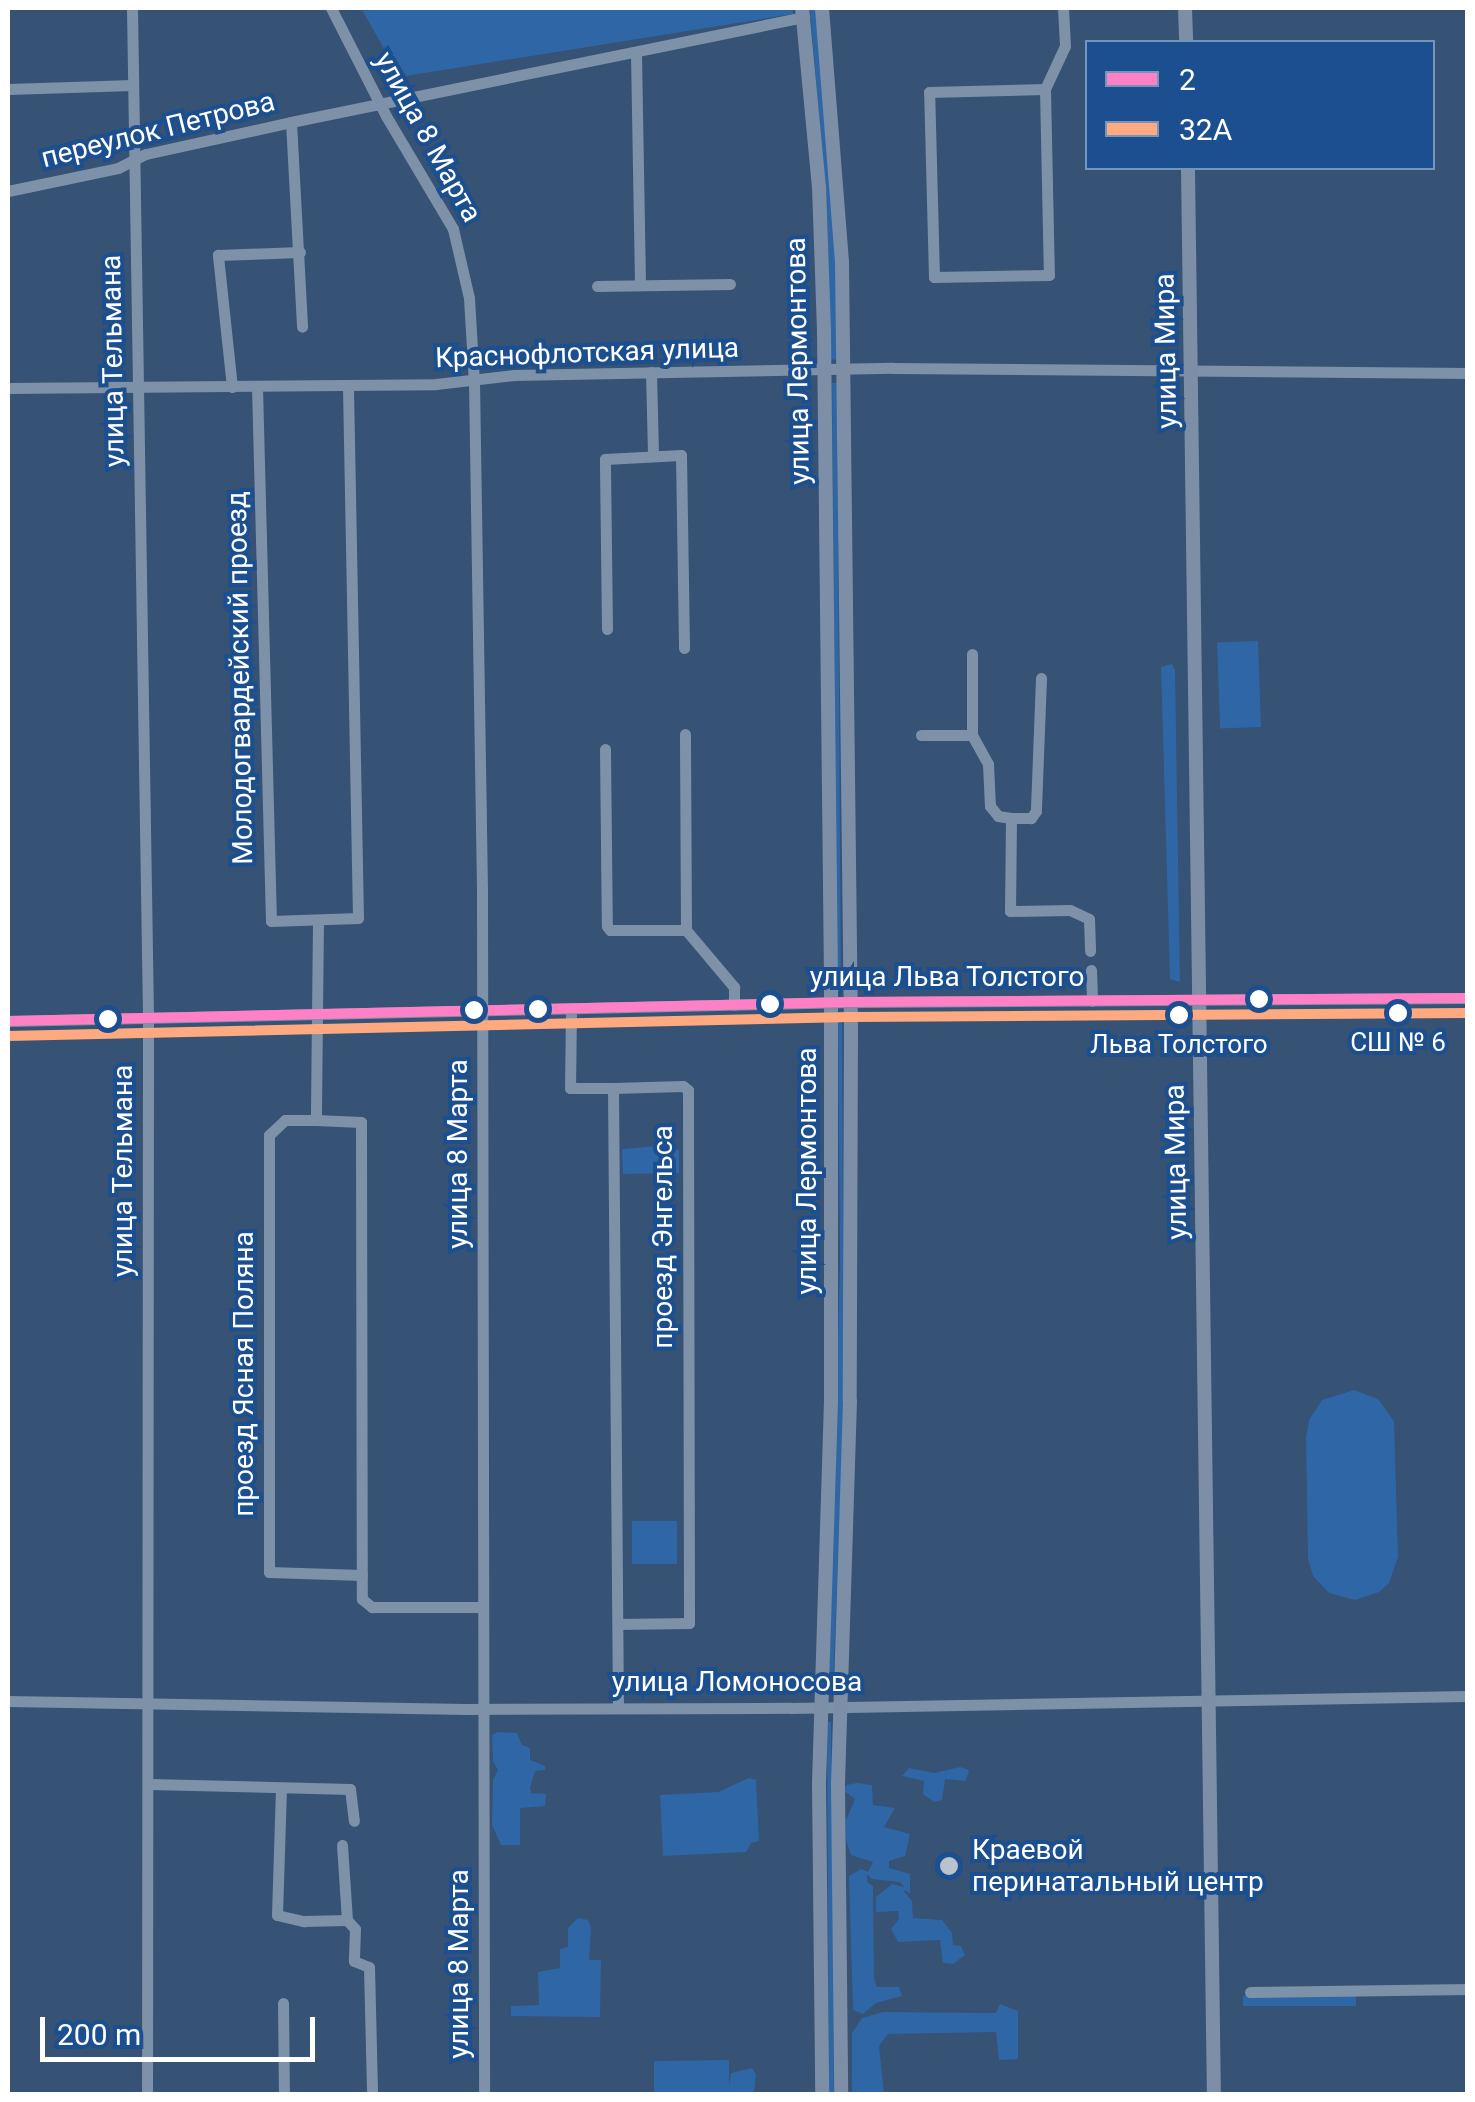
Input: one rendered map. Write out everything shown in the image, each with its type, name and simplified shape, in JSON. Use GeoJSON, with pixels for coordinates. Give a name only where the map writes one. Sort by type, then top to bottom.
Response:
{"type":"FeatureCollection","features":[{"type":"Feature","properties":{"kind":"main road","name":"улица Лермонтова"},"geometry":{"type":"LineString","coordinates":[[822,8],[838,186],[844,370],[852,1322],[839,1706],[842,2094]]}},
{"type":"Feature","properties":{"kind":"main road"},"geometry":{"type":"LineString","coordinates":[[1185,8],[1186,40]]}},
{"type":"Feature","properties":{"kind":"main road","name":"улица Лермонтова"},"geometry":{"type":"LineString","coordinates":[[803,12],[819,187],[825,370],[831,1002],[831,1400],[820,1707],[822,2094]]}},
{"type":"Feature","properties":{"kind":"main road","name":"улица Мира"},"geometry":{"type":"LineString","coordinates":[[1188,170],[1214,2094]]}},
{"type":"Feature","properties":{"kind":"street","name":"улица Тельмана"},"geometry":{"type":"LineString","coordinates":[[132,8],[148,1019],[148,2094]]}},
{"type":"Feature","properties":{"kind":"street","name":"улица 8 Марта"},"geometry":{"type":"LineString","coordinates":[[330,8],[380,105],[454,229],[468,298],[474,380],[483,1011],[484,2094]]}},
{"type":"Feature","properties":{"kind":"street"},"geometry":{"type":"LineString","coordinates":[[1045,90],[929,92],[934,278],[1049,274],[1045,90],[1065,46],[1063,8]]}},
{"type":"Feature","properties":{"kind":"street","name":"переулок Петрова"},"geometry":{"type":"LineString","coordinates":[[8,192],[134,161],[146,154],[636,54],[803,12]]}},
{"type":"Feature","properties":{"kind":"street"},"geometry":{"type":"LineString","coordinates":[[636,54],[640,284]]}},
{"type":"Feature","properties":{"kind":"street"},"geometry":{"type":"LineString","coordinates":[[8,89],[134,85]]}},
{"type":"Feature","properties":{"kind":"street"},"geometry":{"type":"LineString","coordinates":[[292,122],[302,327]]}},
{"type":"Feature","properties":{"kind":"street"},"geometry":{"type":"LineString","coordinates":[[232,387],[218,255],[300,252]]}},
{"type":"Feature","properties":{"kind":"street"},"geometry":{"type":"LineString","coordinates":[[597,286],[730,284]]}},
{"type":"Feature","properties":{"kind":"street","name":"Краснофлотская улица"},"geometry":{"type":"LineString","coordinates":[[8,388],[348,386],[650,372],[825,370],[1057,368],[1191,373],[1468,373]]}},
{"type":"Feature","properties":{"kind":"street"},"geometry":{"type":"LineString","coordinates":[[650,372],[653,456]]}},
{"type":"Feature","properties":{"kind":"street","name":"Молодогвардейский проезд"},"geometry":{"type":"LineString","coordinates":[[257,387],[270,921],[358,918],[348,386]]}},
{"type":"Feature","properties":{"kind":"street"},"geometry":{"type":"LineString","coordinates":[[607,629],[605,459],[681,455],[684,648]]}},
{"type":"Feature","properties":{"kind":"street"},"geometry":{"type":"LineString","coordinates":[[972,654],[972,735],[988,764],[990,806],[998,816],[1031,818],[1036,812],[1040,678]]}},
{"type":"Feature","properties":{"kind":"street"},"geometry":{"type":"LineString","coordinates":[[685,734],[686,930],[734,987],[734,1006]]}},
{"type":"Feature","properties":{"kind":"street"},"geometry":{"type":"LineString","coordinates":[[920,735],[972,735]]}},
{"type":"Feature","properties":{"kind":"street"},"geometry":{"type":"LineString","coordinates":[[605,749],[607,926],[610,930],[686,930]]}},
{"type":"Feature","properties":{"kind":"street"},"geometry":{"type":"LineString","coordinates":[[1011,818],[1010,911],[1070,910],[1090,919],[1090,951]]}},
{"type":"Feature","properties":{"kind":"street"},"geometry":{"type":"LineString","coordinates":[[316,1120],[318,920]]}},
{"type":"Feature","properties":{"kind":"street"},"geometry":{"type":"LineString","coordinates":[[1091,970],[1092,1001]]}},
{"type":"Feature","properties":{"kind":"street","name":"улица Льва Толстого"},"geometry":{"type":"LineString","coordinates":[[8,1021],[831,1002],[1468,998]]}},
{"type":"Feature","properties":{"kind":"street"},"geometry":{"type":"LineString","coordinates":[[571,1009],[570,1088],[613,1088]]}},
{"type":"Feature","properties":{"kind":"street","name":"проезд Энгельса"},"geometry":{"type":"LineString","coordinates":[[618,1624],[690,1623],[688,1110],[683,1086],[613,1088],[618,1707]]}},
{"type":"Feature","properties":{"kind":"street","name":"проезд Ясная Поляна"},"geometry":{"type":"LineString","coordinates":[[286,1120],[316,1120],[360,1122],[362,1574],[269,1572],[270,1136],[286,1120]]}},
{"type":"Feature","properties":{"kind":"street"},"geometry":{"type":"LineString","coordinates":[[362,1574],[362,1598],[372,1607],[483,1607]]}},
{"type":"Feature","properties":{"kind":"street","name":"улица Ломоносова"},"geometry":{"type":"LineString","coordinates":[[8,1701],[484,1709],[1468,1696]]}},
{"type":"Feature","properties":{"kind":"street"},"geometry":{"type":"LineString","coordinates":[[149,1784],[350,1789],[354,1820]]}},
{"type":"Feature","properties":{"kind":"street"},"geometry":{"type":"LineString","coordinates":[[282,1788],[278,1915],[304,1922],[347,1920]]}},
{"type":"Feature","properties":{"kind":"street"},"geometry":{"type":"LineString","coordinates":[[342,1845],[347,1920],[356,1930],[354,1961],[369,1967],[372,2094]]}},
{"type":"Feature","properties":{"kind":"street"},"geometry":{"type":"LineString","coordinates":[[1250,1992],[1468,1989]]}},
{"type":"Feature","properties":{"kind":"street"},"geometry":{"type":"LineString","coordinates":[[283,2003],[284,2094]]}},
{"type":"Feature","properties":{"kind":"shaded area"},"geometry":{"type":"Polygon","coordinates":[[[361,8],[793,8],[793,14],[400,77],[361,8]]]}},
{"type":"Feature","properties":{"kind":"shaded area"},"geometry":{"type":"Polygon","coordinates":[[[810,8],[816,8],[836,262],[836,360],[831,359],[825,188],[810,8]]]}},
{"type":"Feature","properties":{"kind":"shaded area"},"geometry":{"type":"Polygon","coordinates":[[[832,383],[837,383],[841,992],[837,991],[832,383]]]}},
{"type":"Feature","properties":{"kind":"shaded area"},"geometry":{"type":"Polygon","coordinates":[[[1258,641],[1261,727],[1220,728],[1217,642],[1258,641]]]}},
{"type":"Feature","properties":{"kind":"shaded area"},"geometry":{"type":"Polygon","coordinates":[[[1172,664],[1180,982],[1170,979],[1161,667],[1172,664]]]}},
{"type":"Feature","properties":{"kind":"shaded area"},"geometry":{"type":"Polygon","coordinates":[[[842,1011],[844,1401],[833,1688],[829,1689],[840,1261],[838,1012],[842,1011]]]}},
{"type":"Feature","properties":{"kind":"shaded area"},"geometry":{"type":"Polygon","coordinates":[[[669,1145],[670,1150],[679,1150],[679,1173],[623,1174],[622,1149],[669,1145]]]}},
{"type":"Feature","properties":{"kind":"shaded area"},"geometry":{"type":"Polygon","coordinates":[[[1354,1390],[1378,1399],[1394,1421],[1398,1557],[1389,1583],[1379,1592],[1355,1600],[1329,1593],[1313,1576],[1308,1559],[1306,1437],[1309,1420],[1322,1400],[1354,1390]]]}},
{"type":"Feature","properties":{"kind":"shaded area"},"geometry":{"type":"Polygon","coordinates":[[[632,1521],[677,1521],[677,1564],[632,1564],[632,1521]]]}},
{"type":"Feature","properties":{"kind":"shaded area"},"geometry":{"type":"Polygon","coordinates":[[[827,1722],[831,1722],[834,2094],[829,2094],[827,1722]]]}},
{"type":"Feature","properties":{"kind":"shaded area"},"geometry":{"type":"Polygon","coordinates":[[[517,1733],[522,1745],[530,1748],[530,1760],[545,1766],[545,1770],[535,1771],[530,1788],[531,1793],[546,1794],[545,1806],[520,1808],[520,1845],[501,1845],[492,1825],[493,1780],[498,1770],[493,1762],[492,1735],[517,1733]]]}},
{"type":"Feature","properties":{"kind":"shaded area"},"geometry":{"type":"Polygon","coordinates":[[[960,1767],[969,1770],[966,1781],[945,1779],[942,1800],[934,1802],[923,1794],[924,1781],[902,1776],[909,1768],[934,1773],[960,1767]]]}},
{"type":"Feature","properties":{"kind":"shaded area"},"geometry":{"type":"Polygon","coordinates":[[[749,1778],[756,1780],[759,1841],[751,1843],[746,1852],[663,1856],[660,1795],[718,1792],[749,1778]]]}},
{"type":"Feature","properties":{"kind":"shaded area"},"geometry":{"type":"Polygon","coordinates":[[[846,1785],[872,1785],[873,1805],[895,1808],[884,1827],[910,1834],[905,1856],[889,1861],[889,1868],[910,1874],[910,1893],[903,1890],[912,1901],[913,1918],[942,1920],[952,1933],[953,1945],[961,1946],[965,1955],[953,1964],[943,1963],[940,1940],[898,1942],[891,1929],[899,1919],[898,1911],[876,1912],[876,1897],[892,1884],[904,1887],[900,1882],[872,1879],[867,1874],[867,1882],[873,1886],[874,1979],[877,1987],[899,1987],[902,1996],[876,2003],[863,2014],[853,2010],[849,1876],[861,1869],[868,1872],[873,1862],[851,1855],[846,1840],[846,1820],[855,1799],[844,1791],[846,1785]]]}},
{"type":"Feature","properties":{"kind":"shaded area"},"geometry":{"type":"Polygon","coordinates":[[[578,1918],[588,1920],[591,1928],[589,1960],[601,1960],[600,2017],[511,2016],[511,2006],[539,2005],[538,1972],[560,1968],[560,1949],[568,1947],[568,1928],[578,1918]]]}},
{"type":"Feature","properties":{"kind":"shaded area"},"geometry":{"type":"Polygon","coordinates":[[[1243,1996],[1356,1996],[1356,2006],[1243,2006],[1243,1996]]]}},
{"type":"Feature","properties":{"kind":"shaded area"},"geometry":{"type":"Polygon","coordinates":[[[1000,2004],[1018,2011],[1018,2059],[999,2060],[996,2032],[888,2034],[879,2046],[884,2094],[852,2094],[852,2033],[862,2018],[883,2012],[996,2013],[1000,2004]]]}},
{"type":"Feature","properties":{"kind":"shaded area"},"geometry":{"type":"Polygon","coordinates":[[[729,2060],[729,2086],[731,2073],[752,2068],[756,2074],[754,2094],[654,2094],[654,2061],[729,2060]]]}},
{"type":"Feature","properties":{"kind":"transit line","name":"2"},"geometry":{"type":"LineString","coordinates":[[8,1021],[850,1002],[1468,998]]}},
{"type":"Feature","properties":{"kind":"transit line","name":"32A"},"geometry":{"type":"LineString","coordinates":[[8,1036],[850,1017],[1468,1013]]}},
{"type":"Feature","properties":{"kind":"place","name":"СШ № 6"},"geometry":{"type":"Point","coordinates":[1398,1013]}},
{"type":"Feature","properties":{"kind":"place","name":"Льва Толстого"},"geometry":{"type":"Point","coordinates":[1179,1015]}},
{"type":"Feature","properties":{"kind":"place","name":"Краевой перинатальный центр"},"geometry":{"type":"Point","coordinates":[949,1866]}}]}
